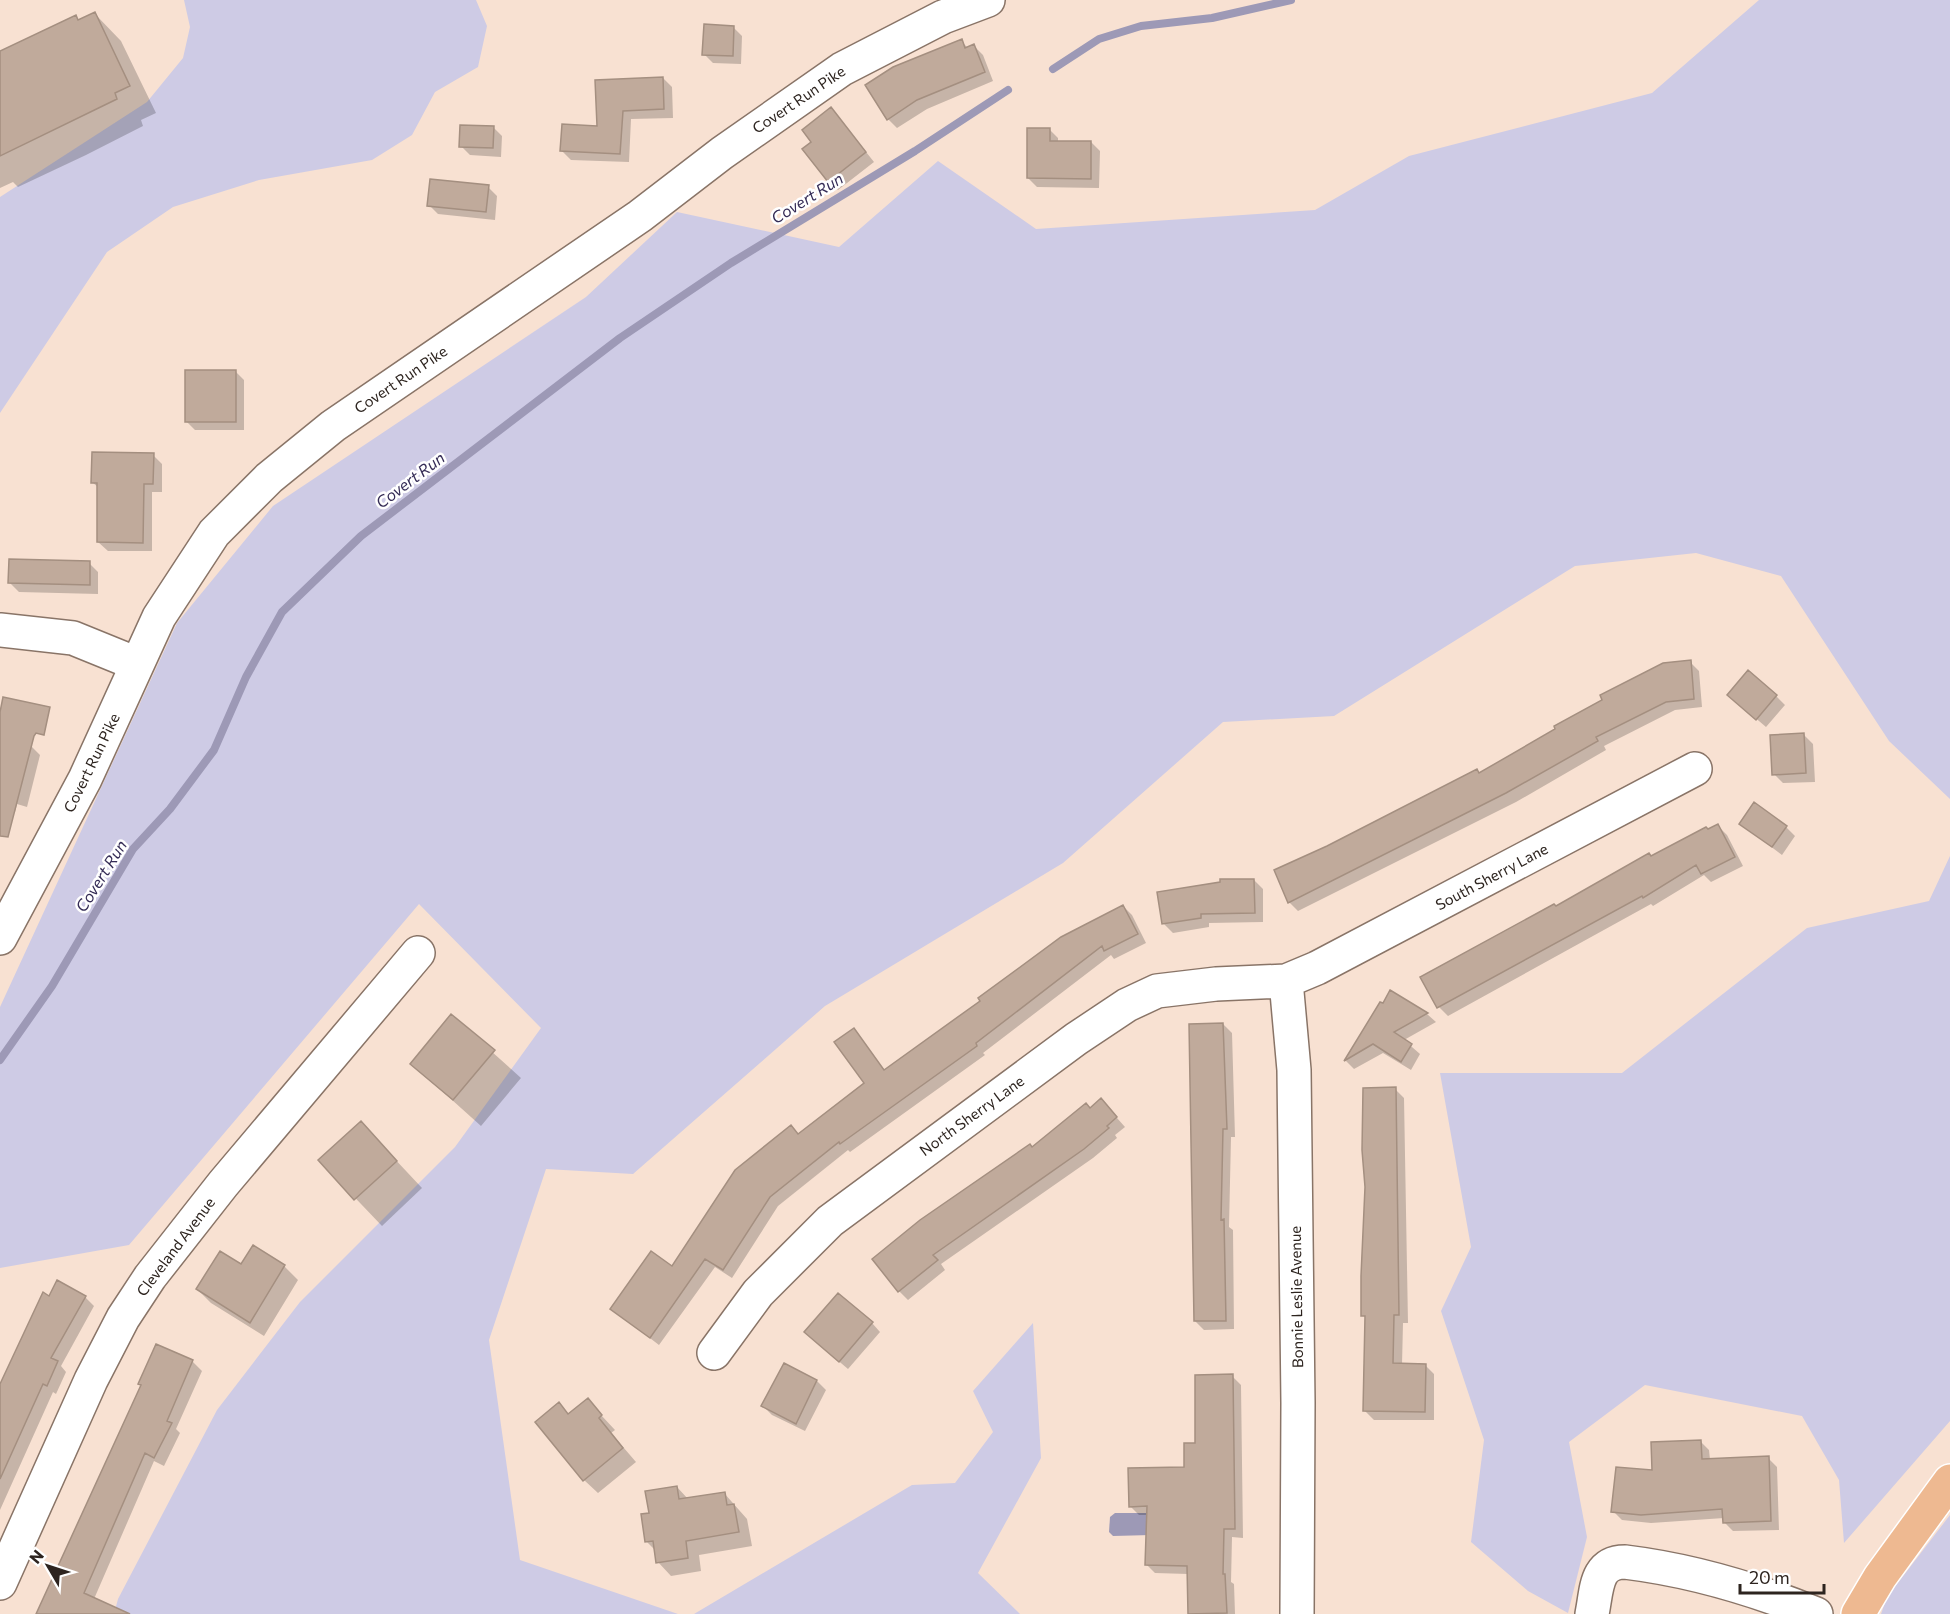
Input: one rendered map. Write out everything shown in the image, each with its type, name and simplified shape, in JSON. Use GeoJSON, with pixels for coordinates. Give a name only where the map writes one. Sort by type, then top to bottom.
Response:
{"type":"FeatureCollection","features":[{"type":"Feature","properties":{"kind":"main road"},"geometry":{"type":"LineString","coordinates":[[1858,1614],[1880,1577],[1950,1481]]}},
{"type":"Feature","properties":{"kind":"street","name":"Covert Run Pike"},"geometry":{"type":"LineString","coordinates":[[0,938],[85,779],[159,617],[214,533],[269,478],[333,426],[631,222],[834,74],[912,32],[988,0]]}},
{"type":"Feature","properties":{"kind":"street"},"geometry":{"type":"LineString","coordinates":[[0,630],[73,639],[137,664]]}},
{"type":"Feature","properties":{"kind":"street","name":"South Sherry Lane"},"geometry":{"type":"LineString","coordinates":[[1286,981],[1335,960],[1695,768]]}},
{"type":"Feature","properties":{"kind":"street","name":"Cleveland Avenue"},"geometry":{"type":"LineString","coordinates":[[0,1583],[91,1380],[134,1301],[173,1247],[224,1184],[418,953]]}},
{"type":"Feature","properties":{"kind":"street","name":"North Sherry Lane"},"geometry":{"type":"LineString","coordinates":[[714,1353],[758,1293],[830,1221],[1076,1039],[1127,1005],[1157,991],[1184,987],[1286,981]]}},
{"type":"Feature","properties":{"kind":"street","name":"Bonnie Leslie Avenue"},"geometry":{"type":"LineString","coordinates":[[1286,981],[1294,1071],[1298,1403],[1297,1614]]}},
{"type":"Feature","properties":{"kind":"street"},"geometry":{"type":"LineString","coordinates":[[1592,1614],[1601,1571],[1613,1562],[1649,1565],[1698,1575],[1780,1600],[1816,1614]]}},
{"type":"Feature","properties":{"kind":"shaded area"},"geometry":{"type":"Polygon","coordinates":[[[184,0],[476,0],[487,26],[478,67],[435,92],[412,135],[372,160],[259,180],[173,207],[107,252],[0,413],[0,197],[147,102],[183,58],[190,27],[184,0]]]}},
{"type":"Feature","properties":{"kind":"shaded area"},"geometry":{"type":"Polygon","coordinates":[[[1759,0],[1950,0],[1950,799],[1889,741],[1781,576],[1696,553],[1575,566],[1334,716],[1223,722],[1063,863],[825,1006],[633,1174],[546,1169],[489,1340],[520,1560],[678,1614],[114,1614],[118,1599],[217,1410],[300,1302],[455,1147],[541,1028],[419,904],[129,1245],[0,1268],[0,1007],[177,623],[273,506],[586,297],[677,212],[839,247],[938,161],[1036,229],[1315,210],[1409,156],[1652,93],[1759,0]]]}},
{"type":"Feature","properties":{"kind":"shaded area"},"geometry":{"type":"Polygon","coordinates":[[[1950,856],[1950,1421],[1844,1543],[1839,1480],[1802,1416],[1645,1385],[1569,1442],[1587,1537],[1568,1613],[1528,1591],[1471,1542],[1484,1440],[1441,1311],[1471,1247],[1440,1073],[1622,1073],[1807,928],[1929,901],[1950,856]]]}},
{"type":"Feature","properties":{"kind":"shaded area"},"geometry":{"type":"Polygon","coordinates":[[[1033,1323],[1041,1458],[978,1573],[1020,1614],[694,1614],[912,1485],[955,1483],[993,1432],[973,1391],[1033,1323]]]}},
{"type":"Feature","properties":{"kind":"shaded area"},"geometry":{"type":"Polygon","coordinates":[[[1115,1513],[1152,1513],[1151,1535],[1113,1536],[1109,1532],[1110,1517],[1115,1513]]]}},
{"type":"Feature","properties":{"kind":"shaded area"},"geometry":{"type":"Polygon","coordinates":[[[1950,1515],[1950,1614],[1881,1614],[1887,1597],[1950,1515]]]}},
{"type":"Feature","properties":{"kind":"building"},"geometry":{"type":"Polygon","coordinates":[[[95,12],[130,86],[115,93],[117,99],[0,156],[0,51],[76,15],[78,20],[95,12]]]}},
{"type":"Feature","properties":{"kind":"building"},"geometry":{"type":"Polygon","coordinates":[[[704,24],[734,26],[733,56],[702,55],[704,24]]]}},
{"type":"Feature","properties":{"kind":"building"},"geometry":{"type":"Polygon","coordinates":[[[962,39],[965,48],[974,44],[985,72],[917,100],[887,120],[865,85],[893,67],[962,39]]]}},
{"type":"Feature","properties":{"kind":"building"},"geometry":{"type":"Polygon","coordinates":[[[663,77],[664,109],[623,111],[620,154],[560,151],[562,124],[597,126],[595,80],[663,77]]]}},
{"type":"Feature","properties":{"kind":"building"},"geometry":{"type":"Polygon","coordinates":[[[831,107],[866,152],[828,182],[802,149],[811,142],[802,130],[831,107]]]}},
{"type":"Feature","properties":{"kind":"building"},"geometry":{"type":"Polygon","coordinates":[[[460,125],[494,126],[493,148],[459,147],[460,125]]]}},
{"type":"Feature","properties":{"kind":"building"},"geometry":{"type":"Polygon","coordinates":[[[1027,128],[1050,128],[1050,141],[1091,141],[1091,179],[1027,178],[1027,128]]]}},
{"type":"Feature","properties":{"kind":"building"},"geometry":{"type":"Polygon","coordinates":[[[430,179],[489,185],[486,212],[427,206],[430,179]]]}},
{"type":"Feature","properties":{"kind":"building"},"geometry":{"type":"Polygon","coordinates":[[[185,370],[236,370],[236,422],[185,422],[185,370]]]}},
{"type":"Feature","properties":{"kind":"building"},"geometry":{"type":"Polygon","coordinates":[[[92,452],[154,453],[153,484],[144,484],[143,543],[97,542],[97,483],[91,483],[92,452]]]}},
{"type":"Feature","properties":{"kind":"building"},"geometry":{"type":"Polygon","coordinates":[[[9,559],[90,561],[90,585],[8,583],[9,559]]]}},
{"type":"Feature","properties":{"kind":"building"},"geometry":{"type":"Polygon","coordinates":[[[1691,660],[1694,699],[1666,702],[1596,737],[1598,741],[1506,793],[1288,903],[1274,870],[1327,846],[1477,769],[1479,773],[1555,729],[1554,726],[1602,700],[1600,695],[1663,663],[1691,660]]]}},
{"type":"Feature","properties":{"kind":"building"},"geometry":{"type":"Polygon","coordinates":[[[1748,670],[1777,695],[1756,720],[1727,695],[1748,670]]]}},
{"type":"Feature","properties":{"kind":"building"},"geometry":{"type":"Polygon","coordinates":[[[3,697],[50,707],[44,735],[36,733],[34,736],[8,837],[0,836],[0,712],[3,697]]]}},
{"type":"Feature","properties":{"kind":"building"},"geometry":{"type":"Polygon","coordinates":[[[1804,733],[1806,773],[1772,775],[1770,735],[1804,733]]]}},
{"type":"Feature","properties":{"kind":"building"},"geometry":{"type":"Polygon","coordinates":[[[1754,802],[1787,826],[1772,847],[1739,824],[1754,802]]]}},
{"type":"Feature","properties":{"kind":"building"},"geometry":{"type":"Polygon","coordinates":[[[1718,824],[1735,857],[1701,874],[1696,865],[1643,898],[1642,896],[1437,1008],[1420,977],[1554,904],[1556,906],[1649,853],[1651,856],[1706,827],[1708,829],[1718,824]]]}},
{"type":"Feature","properties":{"kind":"building"},"geometry":{"type":"Polygon","coordinates":[[[1220,879],[1254,879],[1255,913],[1201,914],[1201,918],[1162,924],[1157,892],[1220,882],[1220,879]]]}},
{"type":"Feature","properties":{"kind":"building"},"geometry":{"type":"Polygon","coordinates":[[[1123,905],[1138,934],[1104,951],[1102,946],[976,1043],[977,1046],[840,1144],[839,1142],[770,1197],[723,1270],[705,1259],[650,1338],[610,1309],[651,1251],[672,1266],[735,1170],[791,1125],[798,1134],[864,1083],[834,1042],[854,1028],[884,1070],[980,1001],[978,998],[1061,937],[1123,905]]]}},
{"type":"Feature","properties":{"kind":"building"},"geometry":{"type":"Polygon","coordinates":[[[1390,990],[1428,1013],[1394,1032],[1412,1044],[1401,1062],[1373,1044],[1344,1061],[1380,1002],[1383,1003],[1390,990]]]}},
{"type":"Feature","properties":{"kind":"building"},"geometry":{"type":"Polygon","coordinates":[[[451,1014],[495,1050],[453,1100],[410,1064],[451,1014]]]}},
{"type":"Feature","properties":{"kind":"building"},"geometry":{"type":"Polygon","coordinates":[[[1223,1023],[1227,1129],[1223,1129],[1221,1220],[1224,1219],[1226,1321],[1194,1321],[1189,1024],[1223,1023]]]}},
{"type":"Feature","properties":{"kind":"building"},"geometry":{"type":"Polygon","coordinates":[[[1396,1087],[1399,1315],[1394,1315],[1393,1363],[1426,1364],[1425,1412],[1363,1411],[1365,1316],[1361,1316],[1361,1276],[1365,1187],[1362,1150],[1363,1088],[1396,1087]]]}},
{"type":"Feature","properties":{"kind":"building"},"geometry":{"type":"Polygon","coordinates":[[[1101,1098],[1117,1117],[1107,1126],[1109,1128],[1084,1149],[933,1255],[938,1260],[898,1292],[872,1259],[920,1220],[1030,1144],[1032,1147],[1086,1103],[1090,1108],[1101,1098]]]}},
{"type":"Feature","properties":{"kind":"building"},"geometry":{"type":"Polygon","coordinates":[[[361,1121],[397,1161],[354,1200],[318,1160],[361,1121]]]}},
{"type":"Feature","properties":{"kind":"building"},"geometry":{"type":"Polygon","coordinates":[[[253,1245],[285,1265],[250,1323],[196,1289],[220,1251],[241,1264],[253,1245]]]}},
{"type":"Feature","properties":{"kind":"building"},"geometry":{"type":"Polygon","coordinates":[[[57,1280],[86,1296],[51,1358],[58,1361],[47,1386],[43,1384],[0,1479],[0,1384],[43,1292],[49,1296],[57,1280]]]}},
{"type":"Feature","properties":{"kind":"building"},"geometry":{"type":"Polygon","coordinates":[[[838,1293],[873,1322],[839,1362],[804,1332],[838,1293]]]}},
{"type":"Feature","properties":{"kind":"building"},"geometry":{"type":"Polygon","coordinates":[[[156,1344],[193,1360],[167,1421],[172,1423],[154,1458],[145,1453],[84,1593],[130,1614],[36,1614],[141,1385],[138,1384],[156,1344]]]}},
{"type":"Feature","properties":{"kind":"building"},"geometry":{"type":"Polygon","coordinates":[[[784,1363],[817,1380],[796,1424],[761,1406],[784,1363]]]}},
{"type":"Feature","properties":{"kind":"building"},"geometry":{"type":"Polygon","coordinates":[[[1233,1374],[1235,1529],[1224,1529],[1223,1574],[1225,1574],[1227,1613],[1188,1614],[1187,1566],[1145,1565],[1147,1506],[1129,1507],[1128,1468],[1184,1467],[1184,1443],[1195,1443],[1195,1375],[1233,1374]]]}},
{"type":"Feature","properties":{"kind":"building"},"geometry":{"type":"Polygon","coordinates":[[[588,1398],[602,1415],[599,1418],[623,1448],[583,1481],[535,1422],[559,1402],[568,1414],[588,1398]]]}},
{"type":"Feature","properties":{"kind":"building"},"geometry":{"type":"Polygon","coordinates":[[[1701,1440],[1702,1459],[1769,1456],[1771,1521],[1723,1523],[1722,1509],[1641,1515],[1611,1512],[1616,1467],[1652,1470],[1651,1442],[1701,1440]]]}},
{"type":"Feature","properties":{"kind":"building"},"geometry":{"type":"Polygon","coordinates":[[[677,1486],[679,1499],[725,1492],[727,1505],[734,1504],[739,1532],[686,1541],[688,1558],[656,1563],[653,1541],[645,1542],[641,1514],[649,1513],[645,1491],[677,1486]]]}},
{"type":"Feature","properties":{"kind":"waterway","name":"Covert Run"},"geometry":{"type":"LineString","coordinates":[[1053,69],[1099,39],[1141,26],[1212,18],[1291,0]]}},
{"type":"Feature","properties":{"kind":"waterway","name":"Covert Run"},"geometry":{"type":"LineString","coordinates":[[0,1060],[52,986],[133,849],[170,809],[214,750],[246,677],[282,612],[361,536],[620,338],[731,263],[915,151],[1008,90]]}}]}
